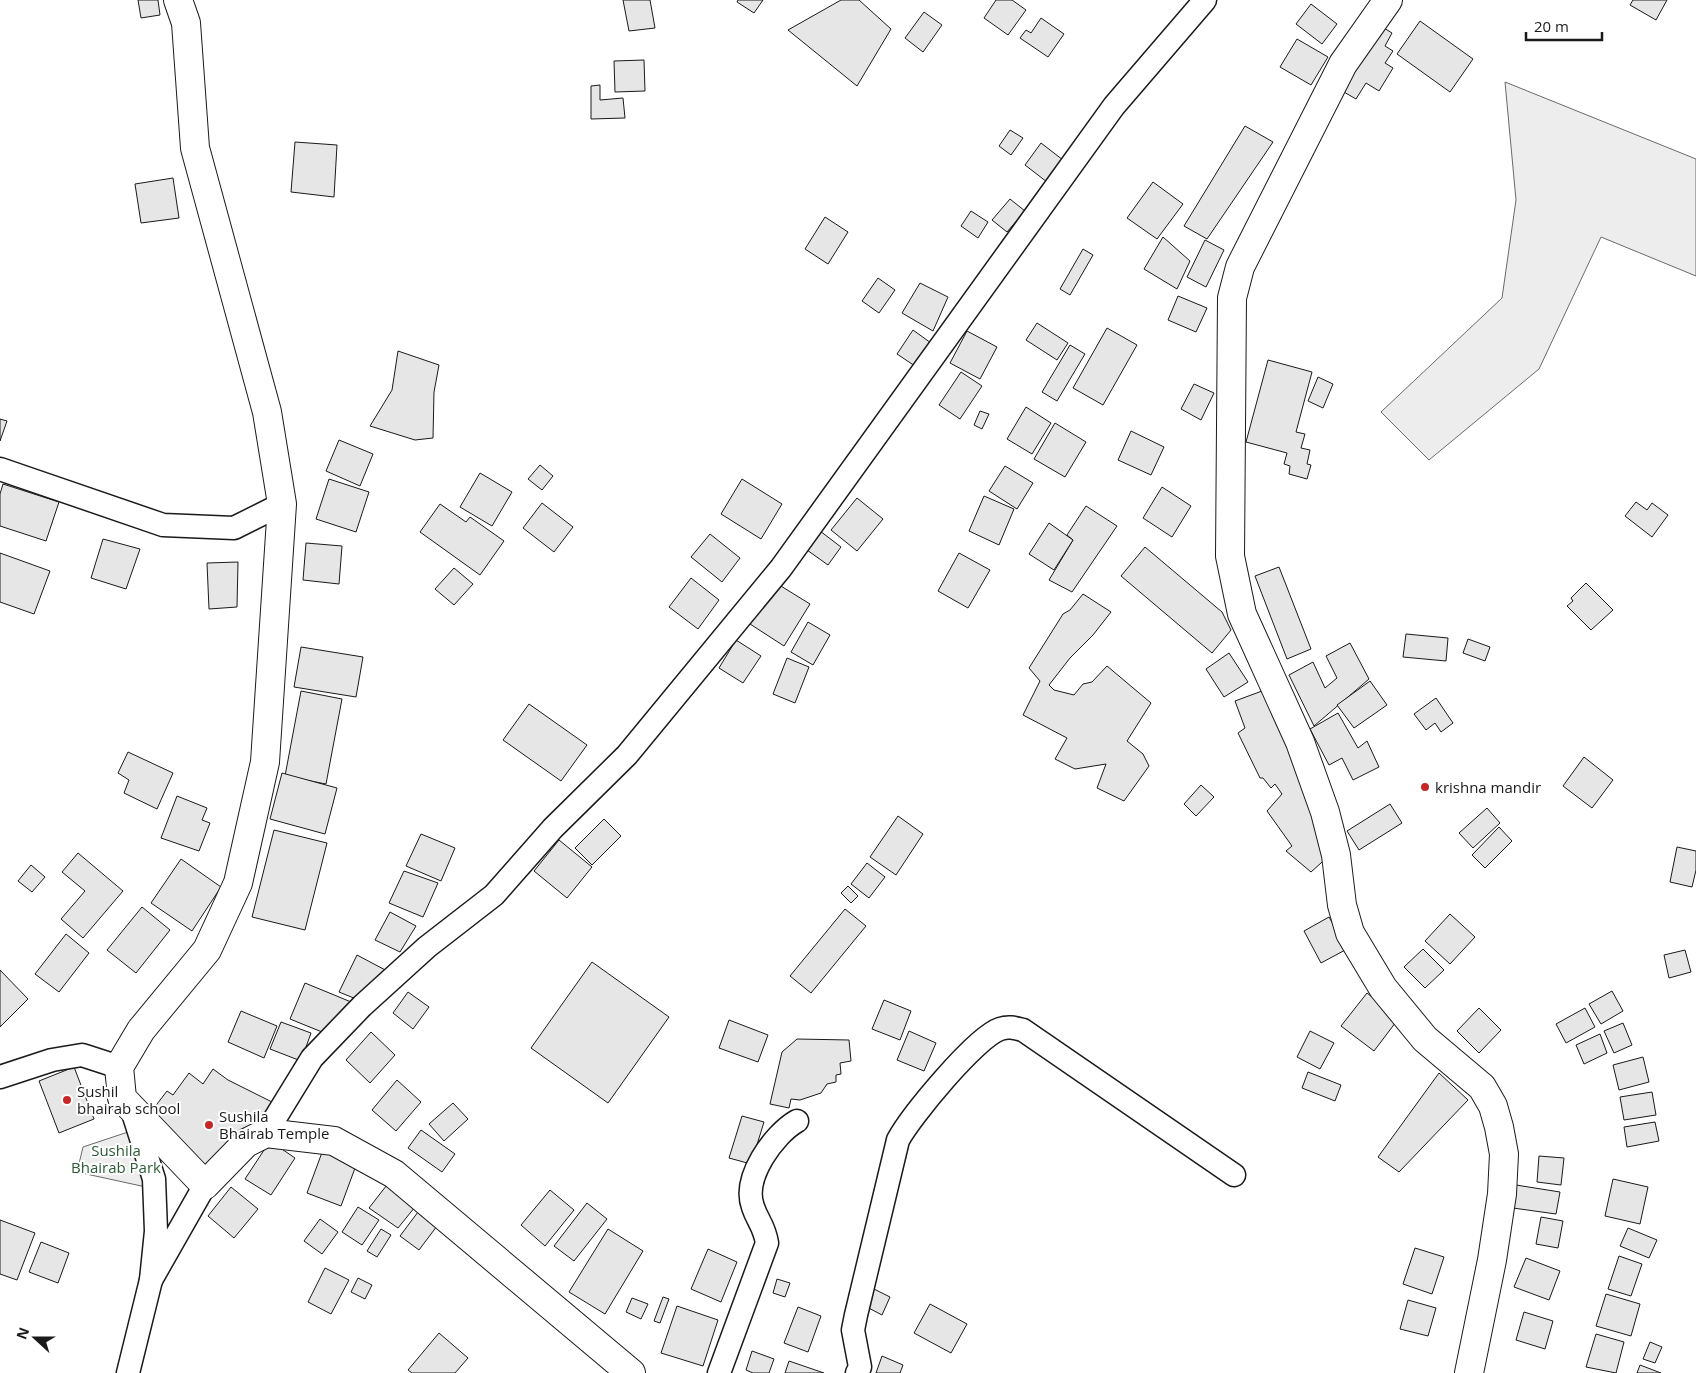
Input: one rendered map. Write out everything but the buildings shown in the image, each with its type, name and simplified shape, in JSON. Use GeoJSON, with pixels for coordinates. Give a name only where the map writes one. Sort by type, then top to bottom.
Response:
{"type":"FeatureCollection","features":[{"type":"Feature","properties":{"kind":"street"},"geometry":{"type":"LineString","coordinates":[[178,0],[186,22],[195,148],[268,412],[282,504],[265,762],[238,883],[208,950],[141,1030],[119,1067],[122,1098],[205,1184]]}},
{"type":"Feature","properties":{"kind":"street"},"geometry":{"type":"LineString","coordinates":[[152,1280],[205,1184],[246,1143],[266,1132],[312,1058],[362,1006],[427,947],[494,894],[553,828],[627,755],[781,568],[1114,106],[1205,0]]}},
{"type":"Feature","properties":{"kind":"street"},"geometry":{"type":"LineString","coordinates":[[1388,0],[1342,64],[1240,267],[1232,298],[1230,556],[1242,614],[1300,742],[1325,812],[1336,855],[1342,904],[1350,933],[1383,988],[1425,1039],[1482,1087],[1493,1106],[1504,1154],[1502,1194],[1492,1260],[1469,1373]]}},
{"type":"Feature","properties":{"kind":"street"},"geometry":{"type":"LineString","coordinates":[[0,469],[163,525],[234,528],[282,504]]}},
{"type":"Feature","properties":{"kind":"street"},"geometry":{"type":"LineString","coordinates":[[857,1373],[860,1367],[853,1330],[898,1140],[906,1124],[964,1059],[988,1036],[999,1029],[1010,1027],[1023,1030],[1234,1175]]}},
{"type":"Feature","properties":{"kind":"street"},"geometry":{"type":"LineString","coordinates":[[0,1077],[52,1060],[82,1055],[119,1067]]}},
{"type":"Feature","properties":{"kind":"street"},"geometry":{"type":"LineString","coordinates":[[128,1373],[152,1280],[156,1230],[154,1179],[131,1108]]}},
{"type":"Feature","properties":{"kind":"street"},"geometry":{"type":"LineString","coordinates":[[718,1373],[767,1243],[764,1227],[752,1206],[751,1195],[754,1179],[774,1139],[784,1128],[797,1121]]}},
{"type":"Feature","properties":{"kind":"street"},"geometry":{"type":"LineString","coordinates":[[266,1132],[334,1140],[394,1174],[631,1373]]}},
{"type":"Feature","properties":{"kind":"green space"},"geometry":{"type":"Polygon","coordinates":[[[1505,82],[1696,159],[1696,276],[1601,237],[1539,369],[1429,460],[1381,412],[1502,298],[1516,200],[1505,82]]]}},
{"type":"Feature","properties":{"kind":"green space","name":"Sushila Bhairab Park"},"geometry":{"type":"Polygon","coordinates":[[[131,1131],[146,1187],[77,1172],[83,1147],[131,1131]]]}},
{"type":"Feature","properties":{"kind":"place","name":"krishna mandir"},"geometry":{"type":"Point","coordinates":[1425,787]}},
{"type":"Feature","properties":{"kind":"place","name":"Sushil bhairab school"},"geometry":{"type":"Point","coordinates":[67,1100]}},
{"type":"Feature","properties":{"kind":"place","name":"Sushila Bhairab Temple"},"geometry":{"type":"Point","coordinates":[209,1125]}}]}
